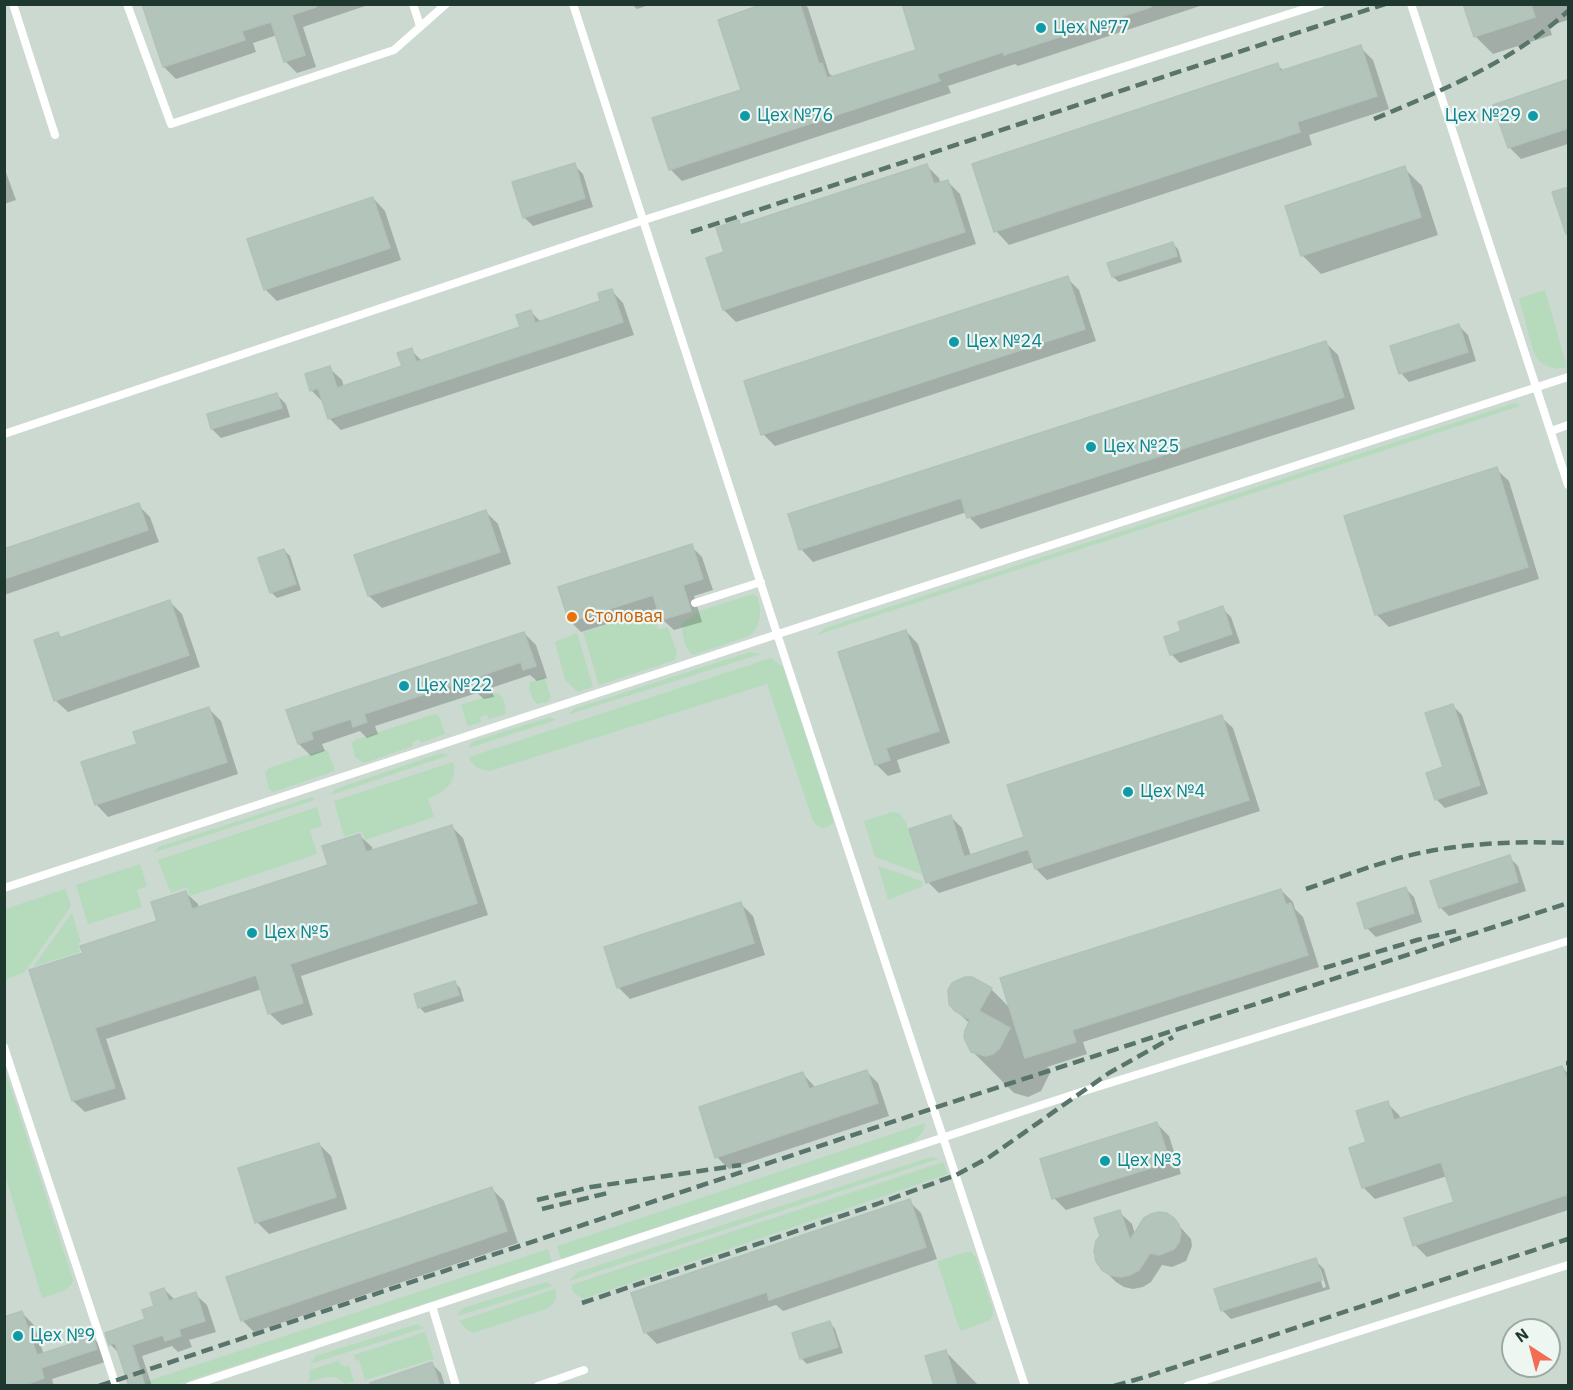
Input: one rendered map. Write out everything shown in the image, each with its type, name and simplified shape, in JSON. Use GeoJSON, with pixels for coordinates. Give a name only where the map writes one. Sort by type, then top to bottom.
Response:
{"type":"FeatureCollection","features":[{"type":"Feature","properties":{"kind":"lane"},"geometry":{"type":"LineString","coordinates":[[13,4],[55,135]]}},
{"type":"Feature","properties":{"kind":"lane"},"geometry":{"type":"LineString","coordinates":[[128,4],[171,124],[394,50],[446,4]]}},
{"type":"Feature","properties":{"kind":"lane"},"geometry":{"type":"LineString","coordinates":[[413,4],[420,26]]}},
{"type":"Feature","properties":{"kind":"lane"},"geometry":{"type":"LineString","coordinates":[[573,4],[1025,1386]]}},
{"type":"Feature","properties":{"kind":"lane"},"geometry":{"type":"LineString","coordinates":[[4,434],[644,220],[1320,4]]}},
{"type":"Feature","properties":{"kind":"lane"},"geometry":{"type":"LineString","coordinates":[[1411,4],[1569,485]]}},
{"type":"Feature","properties":{"kind":"lane"},"geometry":{"type":"LineString","coordinates":[[4,888],[1569,377]]}},
{"type":"Feature","properties":{"kind":"lane"},"geometry":{"type":"LineString","coordinates":[[1551,431],[1569,425]]}},
{"type":"Feature","properties":{"kind":"lane"},"geometry":{"type":"LineString","coordinates":[[695,603],[761,582]]}},
{"type":"Feature","properties":{"kind":"lane"},"geometry":{"type":"LineString","coordinates":[[190,1386],[1084,1091],[1569,941]]}},
{"type":"Feature","properties":{"kind":"lane"},"geometry":{"type":"LineString","coordinates":[[4,1047],[116,1386]]}},
{"type":"Feature","properties":{"kind":"lane"},"geometry":{"type":"LineString","coordinates":[[1186,1386],[1569,1265]]}},
{"type":"Feature","properties":{"kind":"lane"},"geometry":{"type":"LineString","coordinates":[[432,1306],[456,1386]]}},
{"type":"Feature","properties":{"kind":"lane"},"geometry":{"type":"LineString","coordinates":[[538,1386],[584,1370]]}},
{"type":"Feature","properties":{"kind":"shaded area"},"geometry":{"type":"Polygon","coordinates":[[[5,5],[1568,5],[1568,1385],[5,1386],[5,5]]]}},
{"type":"Feature","properties":{"kind":"green space"},"geometry":{"type":"Polygon","coordinates":[[[1545,290],[1567,367],[1555,368],[1543,364],[1537,358],[1530,338],[1519,298],[1545,290]]]}},
{"type":"Feature","properties":{"kind":"green space"},"geometry":{"type":"Polygon","coordinates":[[[1515,403],[1520,406],[817,635],[825,628],[1515,403]]]}},
{"type":"Feature","properties":{"kind":"green space"},"geometry":{"type":"Polygon","coordinates":[[[753,594],[759,601],[760,618],[756,628],[749,636],[693,655],[687,649],[682,623],[699,611],[753,594]]]}},
{"type":"Feature","properties":{"kind":"green space"},"geometry":{"type":"Polygon","coordinates":[[[652,611],[658,630],[668,627],[677,653],[675,660],[599,685],[583,632],[652,611]]]}},
{"type":"Feature","properties":{"kind":"green space"},"geometry":{"type":"Polygon","coordinates":[[[577,633],[593,687],[578,692],[565,680],[555,642],[577,633]]]}},
{"type":"Feature","properties":{"kind":"green space"},"geometry":{"type":"Polygon","coordinates":[[[750,652],[761,654],[567,715],[576,708],[750,652]]]}},
{"type":"Feature","properties":{"kind":"green space"},"geometry":{"type":"Polygon","coordinates":[[[771,658],[783,667],[834,822],[826,828],[818,826],[813,821],[767,684],[490,771],[477,767],[469,757],[771,658]]]}},
{"type":"Feature","properties":{"kind":"green space"},"geometry":{"type":"Polygon","coordinates":[[[544,677],[551,697],[548,702],[537,704],[531,694],[530,682],[544,677]]]}},
{"type":"Feature","properties":{"kind":"green space"},"geometry":{"type":"Polygon","coordinates":[[[497,693],[504,702],[505,714],[489,719],[487,715],[480,717],[481,722],[469,726],[461,705],[497,693]]]}},
{"type":"Feature","properties":{"kind":"green space"},"geometry":{"type":"Polygon","coordinates":[[[435,714],[439,716],[445,734],[421,743],[419,739],[412,742],[413,746],[364,763],[355,757],[352,743],[355,740],[435,714]]]}},
{"type":"Feature","properties":{"kind":"green space"},"geometry":{"type":"Polygon","coordinates":[[[550,717],[556,720],[468,748],[472,742],[550,717]]]}},
{"type":"Feature","properties":{"kind":"green space"},"geometry":{"type":"Polygon","coordinates":[[[327,750],[334,771],[274,792],[269,789],[265,773],[269,768],[327,750]]]}},
{"type":"Feature","properties":{"kind":"green space"},"geometry":{"type":"Polygon","coordinates":[[[441,753],[450,755],[331,795],[335,789],[441,753]]]}},
{"type":"Feature","properties":{"kind":"green space"},"geometry":{"type":"Polygon","coordinates":[[[453,762],[454,775],[449,785],[428,799],[434,817],[365,840],[362,831],[344,837],[334,801],[453,762]]]}},
{"type":"Feature","properties":{"kind":"green space"},"geometry":{"type":"Polygon","coordinates":[[[312,797],[315,800],[155,851],[158,847],[312,797]]]}},
{"type":"Feature","properties":{"kind":"green space"},"geometry":{"type":"Polygon","coordinates":[[[317,807],[322,826],[310,830],[317,854],[190,896],[187,887],[171,893],[158,860],[317,807]]]}},
{"type":"Feature","properties":{"kind":"green space"},"geometry":{"type":"Polygon","coordinates":[[[892,812],[899,813],[906,822],[924,875],[875,857],[864,821],[892,812]]]}},
{"type":"Feature","properties":{"kind":"green space"},"geometry":{"type":"Polygon","coordinates":[[[140,864],[147,886],[137,890],[142,907],[88,924],[76,885],[140,864]]]}},
{"type":"Feature","properties":{"kind":"green space"},"geometry":{"type":"Polygon","coordinates":[[[878,866],[922,881],[923,886],[888,900],[878,866]]]}},
{"type":"Feature","properties":{"kind":"green space"},"geometry":{"type":"Polygon","coordinates":[[[65,889],[71,906],[25,972],[5,980],[5,909],[65,889]]]}},
{"type":"Feature","properties":{"kind":"green space"},"geometry":{"type":"Polygon","coordinates":[[[72,913],[81,942],[78,943],[80,952],[33,967],[72,913]]]}},
{"type":"Feature","properties":{"kind":"green space"},"geometry":{"type":"Polygon","coordinates":[[[5,1070],[73,1280],[65,1290],[42,1298],[5,1175],[5,1070]]]}},
{"type":"Feature","properties":{"kind":"green space"},"geometry":{"type":"Polygon","coordinates":[[[925,1123],[924,1130],[913,1142],[561,1259],[557,1246],[925,1123]]]}},
{"type":"Feature","properties":{"kind":"green space"},"geometry":{"type":"Polygon","coordinates":[[[931,1157],[938,1159],[569,1281],[578,1272],[931,1157]]]}},
{"type":"Feature","properties":{"kind":"green space"},"geometry":{"type":"Polygon","coordinates":[[[943,1162],[948,1174],[583,1299],[574,1293],[571,1285],[943,1162]]]}},
{"type":"Feature","properties":{"kind":"green space"},"geometry":{"type":"Polygon","coordinates":[[[548,1249],[552,1262],[176,1385],[147,1385],[145,1382],[548,1249]]]}},
{"type":"Feature","properties":{"kind":"green space"},"geometry":{"type":"Polygon","coordinates":[[[971,1252],[976,1258],[993,1315],[990,1320],[960,1331],[937,1261],[971,1252]]]}},
{"type":"Feature","properties":{"kind":"green space"},"geometry":{"type":"Polygon","coordinates":[[[546,1282],[553,1286],[458,1316],[463,1308],[546,1282]]]}},
{"type":"Feature","properties":{"kind":"green space"},"geometry":{"type":"Polygon","coordinates":[[[555,1289],[555,1301],[546,1309],[473,1333],[459,1321],[555,1289]]]}},
{"type":"Feature","properties":{"kind":"green space"},"geometry":{"type":"Polygon","coordinates":[[[417,1324],[424,1328],[310,1364],[316,1356],[417,1324]]]}},
{"type":"Feature","properties":{"kind":"green space"},"geometry":{"type":"Polygon","coordinates":[[[425,1332],[434,1359],[365,1380],[359,1360],[356,1361],[354,1355],[425,1332]]]}},
{"type":"Feature","properties":{"kind":"green space"},"geometry":{"type":"Polygon","coordinates":[[[338,1361],[343,1366],[349,1366],[354,1381],[345,1384],[337,1378],[328,1377],[309,1382],[310,1370],[338,1361]]]}},
{"type":"Feature","properties":{"kind":"building"},"geometry":{"type":"Polygon","coordinates":[[[142,4],[316,4],[316,7],[292,15],[305,55],[284,62],[271,22],[242,31],[245,40],[163,67],[142,4]]]}},
{"type":"Feature","properties":{"kind":"building"},"geometry":{"type":"Polygon","coordinates":[[[763,4],[800,4],[819,64],[822,63],[827,78],[916,50],[902,4],[1150,4],[1151,7],[1004,55],[1003,52],[937,74],[940,81],[669,170],[652,118],[741,90],[718,20],[763,4]]]}},
{"type":"Feature","properties":{"kind":"building"},"geometry":{"type":"Polygon","coordinates":[[[1463,4],[1531,4],[1535,17],[1474,37],[1463,4]]]}},
{"type":"Feature","properties":{"kind":"building"},"geometry":{"type":"Polygon","coordinates":[[[1361,45],[1377,96],[1297,122],[1300,132],[994,232],[972,164],[1278,63],[1280,71],[1361,45]]]}},
{"type":"Feature","properties":{"kind":"building","name":"Цех №29"},"geometry":{"type":"Polygon","coordinates":[[[1569,79],[1569,128],[1508,148],[1493,105],[1569,79]]]}},
{"type":"Feature","properties":{"kind":"building"},"geometry":{"type":"Polygon","coordinates":[[[575,163],[585,198],[523,218],[512,182],[575,163]]]}},
{"type":"Feature","properties":{"kind":"building"},"geometry":{"type":"Polygon","coordinates":[[[927,164],[934,184],[948,180],[965,232],[723,310],[706,258],[724,252],[716,228],[739,220],[740,225],[927,164]]]}},
{"type":"Feature","properties":{"kind":"building"},"geometry":{"type":"Polygon","coordinates":[[[1405,166],[1421,217],[1301,256],[1285,206],[1405,166]]]}},
{"type":"Feature","properties":{"kind":"building"},"geometry":{"type":"Polygon","coordinates":[[[1569,187],[1569,234],[1566,234],[1552,192],[1569,187]]]}},
{"type":"Feature","properties":{"kind":"building"},"geometry":{"type":"Polygon","coordinates":[[[373,197],[390,248],[264,290],[247,239],[373,197]]]}},
{"type":"Feature","properties":{"kind":"building"},"geometry":{"type":"Polygon","coordinates":[[[1173,242],[1177,256],[1112,277],[1107,263],[1173,242]]]}},
{"type":"Feature","properties":{"kind":"building","name":"Цех №24"},"geometry":{"type":"Polygon","coordinates":[[[1068,276],[1085,329],[761,435],[744,381],[1068,276]]]}},
{"type":"Feature","properties":{"kind":"building"},"geometry":{"type":"Polygon","coordinates":[[[612,289],[623,322],[328,419],[318,388],[310,391],[305,374],[330,366],[337,388],[402,366],[397,353],[412,348],[416,362],[520,327],[516,315],[531,310],[535,323],[600,301],[598,293],[612,289]]]}},
{"type":"Feature","properties":{"kind":"building"},"geometry":{"type":"Polygon","coordinates":[[[1459,324],[1468,352],[1399,374],[1390,346],[1459,324]]]}},
{"type":"Feature","properties":{"kind":"building","name":"Цех №25"},"geometry":{"type":"Polygon","coordinates":[[[1326,341],[1344,397],[967,518],[961,498],[799,550],[788,514],[1326,341]]]}},
{"type":"Feature","properties":{"kind":"building"},"geometry":{"type":"Polygon","coordinates":[[[277,393],[282,408],[211,429],[207,414],[277,393]]]}},
{"type":"Feature","properties":{"kind":"building"},"geometry":{"type":"Polygon","coordinates":[[[1497,467],[1528,567],[1375,615],[1344,516],[1497,467]]]}},
{"type":"Feature","properties":{"kind":"building"},"geometry":{"type":"Polygon","coordinates":[[[139,503],[148,530],[4,579],[4,549],[139,503]]]}},
{"type":"Feature","properties":{"kind":"building"},"geometry":{"type":"Polygon","coordinates":[[[486,510],[500,552],[368,596],[354,555],[486,510]]]}},
{"type":"Feature","properties":{"kind":"building"},"geometry":{"type":"Polygon","coordinates":[[[692,544],[703,579],[683,585],[691,611],[661,620],[653,595],[569,622],[558,587],[692,544]]]}},
{"type":"Feature","properties":{"kind":"building"},"geometry":{"type":"Polygon","coordinates":[[[284,549],[296,584],[270,593],[258,558],[284,549]]]}},
{"type":"Feature","properties":{"kind":"building"},"geometry":{"type":"Polygon","coordinates":[[[170,600],[189,655],[54,701],[34,640],[58,632],[60,638],[170,600]]]}},
{"type":"Feature","properties":{"kind":"building"},"geometry":{"type":"Polygon","coordinates":[[[1223,606],[1232,634],[1170,655],[1164,637],[1181,631],[1178,622],[1223,606]]]}},
{"type":"Feature","properties":{"kind":"building"},"geometry":{"type":"Polygon","coordinates":[[[906,630],[939,731],[886,748],[890,760],[875,765],[838,652],[906,630]]]}},
{"type":"Feature","properties":{"kind":"building","name":"Цех №22"},"geometry":{"type":"Polygon","coordinates":[[[524,632],[536,666],[523,670],[521,662],[480,676],[482,684],[471,688],[468,680],[364,714],[367,722],[353,727],[351,719],[311,732],[313,739],[298,744],[286,710],[524,632]]]}},
{"type":"Feature","properties":{"kind":"building"},"geometry":{"type":"Polygon","coordinates":[[[1453,704],[1480,785],[1435,800],[1426,773],[1443,767],[1425,713],[1453,704]]]}},
{"type":"Feature","properties":{"kind":"building"},"geometry":{"type":"Polygon","coordinates":[[[209,707],[227,762],[95,805],[81,762],[137,744],[133,732],[209,707]]]}},
{"type":"Feature","properties":{"kind":"building","name":"Цех №4"},"geometry":{"type":"Polygon","coordinates":[[[1222,715],[1249,800],[1035,869],[1028,849],[926,883],[909,829],[951,815],[964,857],[1024,837],[1007,785],[1222,715]]]}},
{"type":"Feature","properties":{"kind":"building","name":"Цех №5"},"geometry":{"type":"Polygon","coordinates":[[[452,825],[477,903],[290,964],[303,1003],[268,1014],[256,975],[95,1028],[115,1088],[72,1101],[29,970],[83,953],[80,946],[157,921],[151,902],[186,891],[192,909],[328,865],[322,846],[360,834],[366,852],[452,825]]]}},
{"type":"Feature","properties":{"kind":"building"},"geometry":{"type":"Polygon","coordinates":[[[1510,855],[1518,882],[1439,908],[1430,881],[1510,855]]]}},
{"type":"Feature","properties":{"kind":"building"},"geometry":{"type":"Polygon","coordinates":[[[1406,887],[1414,913],[1365,929],[1357,903],[1406,887]]]}},
{"type":"Feature","properties":{"kind":"building"},"geometry":{"type":"Polygon","coordinates":[[[1281,889],[1286,905],[1291,903],[1308,955],[1072,1030],[1076,1042],[1025,1058],[1000,978],[1281,889]]]}},
{"type":"Feature","properties":{"kind":"building"},"geometry":{"type":"Polygon","coordinates":[[[741,902],[754,943],[617,988],[604,947],[741,902]]]}},
{"type":"Feature","properties":{"kind":"building"},"geometry":{"type":"Polygon","coordinates":[[[965,977],[972,977],[992,988],[979,1011],[1010,1028],[999,1049],[993,1054],[986,1056],[971,1052],[964,1038],[970,1020],[949,1004],[948,990],[952,983],[965,977]]]}},
{"type":"Feature","properties":{"kind":"building"},"geometry":{"type":"Polygon","coordinates":[[[455,981],[459,995],[418,1008],[414,994],[455,981]]]}},
{"type":"Feature","properties":{"kind":"building"},"geometry":{"type":"Polygon","coordinates":[[[1562,1066],[1566,1077],[1569,1077],[1569,1194],[1413,1246],[1404,1218],[1454,1202],[1441,1162],[1362,1188],[1349,1148],[1366,1142],[1356,1111],[1388,1101],[1394,1120],[1562,1066]]]}},
{"type":"Feature","properties":{"kind":"building"},"geometry":{"type":"Polygon","coordinates":[[[867,1070],[878,1103],[715,1158],[699,1107],[803,1072],[809,1089],[867,1070]]]}},
{"type":"Feature","properties":{"kind":"building","name":"Цех №3"},"geometry":{"type":"Polygon","coordinates":[[[1157,1122],[1170,1162],[1052,1199],[1040,1159],[1157,1122]]]}},
{"type":"Feature","properties":{"kind":"building"},"geometry":{"type":"Polygon","coordinates":[[[319,1143],[336,1197],[255,1223],[238,1168],[319,1143]]]}},
{"type":"Feature","properties":{"kind":"building"},"geometry":{"type":"Polygon","coordinates":[[[492,1187],[507,1231],[241,1321],[226,1277],[492,1187]]]}},
{"type":"Feature","properties":{"kind":"building"},"geometry":{"type":"Polygon","coordinates":[[[910,1199],[926,1247],[769,1300],[767,1292],[644,1333],[631,1293],[910,1199]]]}},
{"type":"Feature","properties":{"kind":"building"},"geometry":{"type":"Polygon","coordinates":[[[1120,1210],[1130,1240],[1144,1218],[1159,1212],[1167,1213],[1179,1225],[1181,1233],[1179,1242],[1174,1249],[1159,1255],[1150,1253],[1139,1270],[1130,1275],[1120,1277],[1110,1275],[1102,1270],[1096,1261],[1094,1251],[1096,1241],[1100,1236],[1094,1218],[1120,1210]]]}},
{"type":"Feature","properties":{"kind":"building"},"geometry":{"type":"Polygon","coordinates":[[[1316,1258],[1322,1280],[1221,1311],[1214,1289],[1316,1258]]]}},
{"type":"Feature","properties":{"kind":"building"},"geometry":{"type":"Polygon","coordinates":[[[164,1288],[169,1301],[196,1292],[205,1321],[179,1329],[181,1336],[165,1341],[163,1335],[132,1345],[145,1386],[129,1386],[115,1343],[109,1345],[105,1333],[145,1319],[142,1310],[154,1306],[150,1293],[164,1288]]]}},
{"type":"Feature","properties":{"kind":"building","name":"Цех №9"},"geometry":{"type":"Polygon","coordinates":[[[22,1311],[37,1355],[93,1337],[97,1349],[41,1368],[44,1378],[22,1386],[4,1386],[4,1317],[22,1311]]]}},
{"type":"Feature","properties":{"kind":"building"},"geometry":{"type":"Polygon","coordinates":[[[830,1321],[838,1347],[800,1359],[792,1333],[830,1321]]]}},
{"type":"Feature","properties":{"kind":"building"},"geometry":{"type":"Polygon","coordinates":[[[946,1350],[957,1386],[934,1386],[925,1356],[946,1350]]]}},
{"type":"Feature","properties":{"kind":"building"},"geometry":{"type":"Polygon","coordinates":[[[432,1362],[440,1386],[370,1386],[370,1383],[432,1362]]]}},
{"type":"Feature","properties":{"kind":"railway"},"geometry":{"type":"LineString","coordinates":[[691,232],[1385,4]]}},
{"type":"Feature","properties":{"kind":"railway"},"geometry":{"type":"LineString","coordinates":[[1374,119],[1451,86],[1500,60],[1524,45],[1568,11]]}},
{"type":"Feature","properties":{"kind":"railway"},"geometry":{"type":"LineString","coordinates":[[1306,889],[1423,852],[1506,843],[1568,843]]}},
{"type":"Feature","properties":{"kind":"railway"},"geometry":{"type":"LineString","coordinates":[[99,1386],[934,1108],[1568,903]]}},
{"type":"Feature","properties":{"kind":"railway"},"geometry":{"type":"LineString","coordinates":[[1324,968],[1417,940],[1456,931]]}},
{"type":"Feature","properties":{"kind":"railway"},"geometry":{"type":"LineString","coordinates":[[582,1303],[877,1204],[956,1175],[988,1158],[1109,1073],[1173,1037]]}},
{"type":"Feature","properties":{"kind":"railway"},"geometry":{"type":"LineString","coordinates":[[537,1200],[591,1187],[741,1165]]}},
{"type":"Feature","properties":{"kind":"railway"},"geometry":{"type":"LineString","coordinates":[[542,1209],[612,1192]]}},
{"type":"Feature","properties":{"kind":"railway"},"geometry":{"type":"LineString","coordinates":[[1114,1386],[1568,1239]]}},
{"type":"Feature","properties":{"kind":"place","name":"Цех №77"},"geometry":{"type":"Point","coordinates":[1041,28]}},
{"type":"Feature","properties":{"kind":"place","name":"Цех №76"},"geometry":{"type":"Point","coordinates":[745,116]}},
{"type":"Feature","properties":{"kind":"place","name":"Цех №29"},"geometry":{"type":"Point","coordinates":[1533,116]}},
{"type":"Feature","properties":{"kind":"place","name":"Цех №24"},"geometry":{"type":"Point","coordinates":[954,342]}},
{"type":"Feature","properties":{"kind":"place","name":"Цех №25"},"geometry":{"type":"Point","coordinates":[1091,447]}},
{"type":"Feature","properties":{"kind":"place","name":"Столовая"},"geometry":{"type":"Point","coordinates":[572,617]}},
{"type":"Feature","properties":{"kind":"place","name":"Цех №22"},"geometry":{"type":"Point","coordinates":[404,686]}},
{"type":"Feature","properties":{"kind":"place","name":"Цех №4"},"geometry":{"type":"Point","coordinates":[1128,792]}},
{"type":"Feature","properties":{"kind":"place","name":"Цех №5"},"geometry":{"type":"Point","coordinates":[252,933]}},
{"type":"Feature","properties":{"kind":"place","name":"Цех №3"},"geometry":{"type":"Point","coordinates":[1105,1161]}},
{"type":"Feature","properties":{"kind":"place","name":"Цех №9"},"geometry":{"type":"Point","coordinates":[18,1336]}}]}
